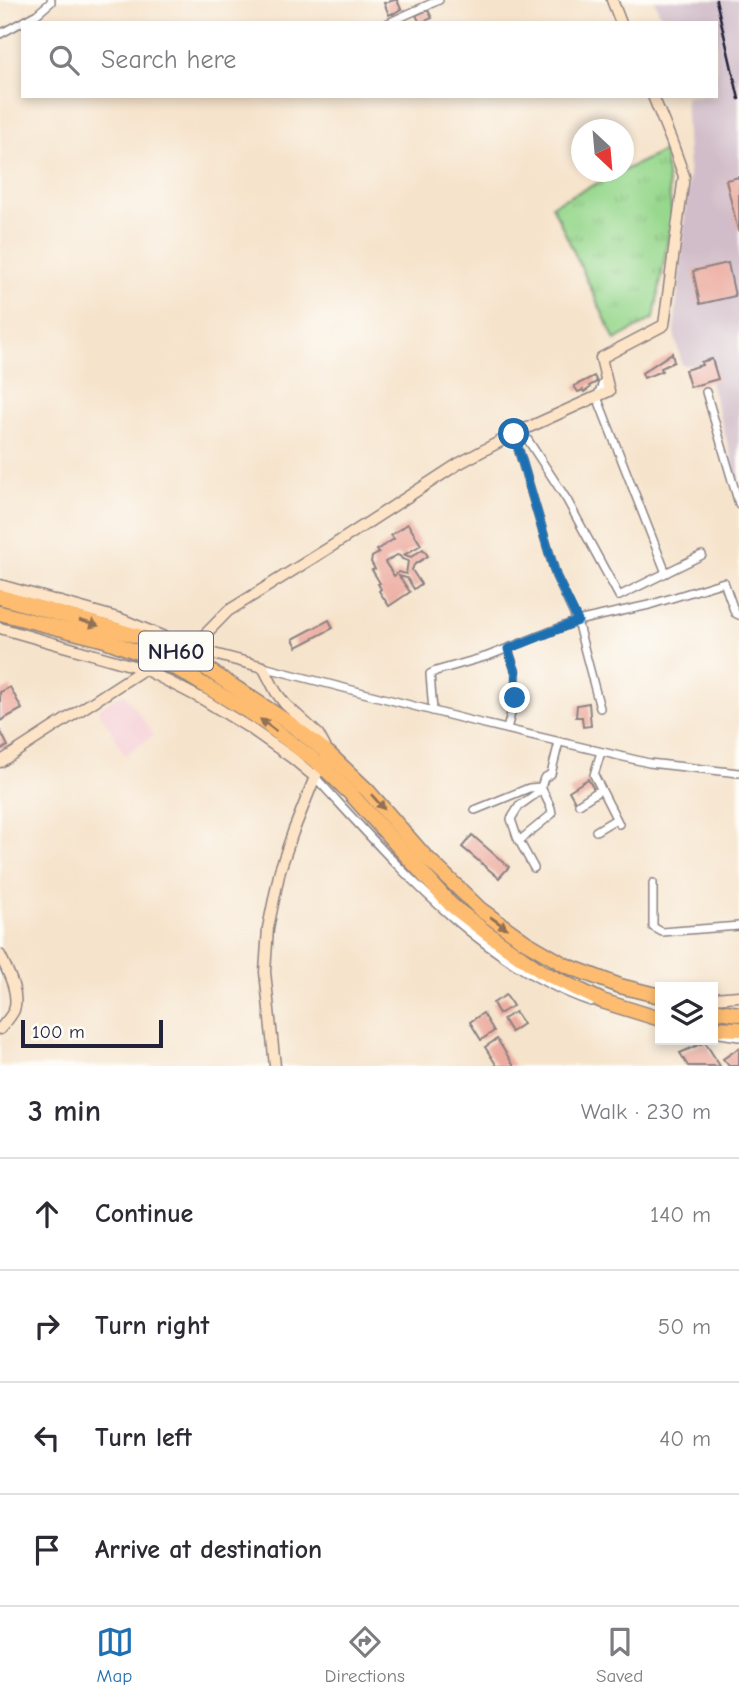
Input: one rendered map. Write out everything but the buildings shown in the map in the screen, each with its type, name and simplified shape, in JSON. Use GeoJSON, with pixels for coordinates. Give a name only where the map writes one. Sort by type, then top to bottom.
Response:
{"type":"FeatureCollection","features":[{"type":"Feature","properties":{"kind":"highway","name":"NH60"},"geometry":{"type":"LineString","coordinates":[[0,597],[188,651],[289,723],[322,766],[368,790],[423,854],[481,910],[524,941],[565,965],[620,986],[655,995]]}},
{"type":"Feature","properties":{"kind":"highway","name":"NH60"},"geometry":{"type":"LineString","coordinates":[[0,613],[104,640],[148,656],[257,717],[322,766],[351,794],[451,905],[487,933],[542,972],[602,1001],[655,1019]]}},
{"type":"Feature","properties":{"kind":"highway"},"geometry":{"type":"LineString","coordinates":[[718,1011],[739,1014]]}},
{"type":"Feature","properties":{"kind":"highway"},"geometry":{"type":"LineString","coordinates":[[718,1031],[739,1029]]}},
{"type":"Feature","properties":{"kind":"street"},"geometry":{"type":"LineString","coordinates":[[24,21],[37,14],[51,0]]}},
{"type":"Feature","properties":{"kind":"street"},"geometry":{"type":"LineString","coordinates":[[392,21],[439,0]]}},
{"type":"Feature","properties":{"kind":"street"},"geometry":{"type":"LineString","coordinates":[[612,0],[620,21]]}},
{"type":"Feature","properties":{"kind":"street"},"geometry":{"type":"LineString","coordinates":[[0,34],[21,23]]}},
{"type":"Feature","properties":{"kind":"street"},"geometry":{"type":"LineString","coordinates":[[188,651],[228,611],[458,464],[518,432],[609,391],[601,358],[664,325],[684,176],[654,98]]}},
{"type":"Feature","properties":{"kind":"street"},"geometry":{"type":"LineString","coordinates":[[706,392],[739,504]]}},
{"type":"Feature","properties":{"kind":"street"},"geometry":{"type":"LineString","coordinates":[[598,397],[666,573]]}},
{"type":"Feature","properties":{"kind":"street"},"geometry":{"type":"LineString","coordinates":[[518,432],[567,500],[619,596],[702,555]]}},
{"type":"Feature","properties":{"kind":"street"},"geometry":{"type":"LineString","coordinates":[[518,432],[556,576],[578,621],[600,708]]}},
{"type":"Feature","properties":{"kind":"street"},"geometry":{"type":"LineString","coordinates":[[433,711],[430,674],[508,649],[578,621],[649,605],[724,582],[735,613],[739,615]]}},
{"type":"Feature","properties":{"kind":"street"},"geometry":{"type":"LineString","coordinates":[[0,585],[121,618],[188,651],[263,667],[649,763],[739,773]]}},
{"type":"Feature","properties":{"kind":"street"},"geometry":{"type":"LineString","coordinates":[[0,628],[144,669],[204,700],[292,758],[322,766]]}},
{"type":"Feature","properties":{"kind":"street"},"geometry":{"type":"LineString","coordinates":[[507,729],[515,698],[516,673],[508,649]]}},
{"type":"Feature","properties":{"kind":"street"},"geometry":{"type":"LineString","coordinates":[[263,667],[285,704],[318,734],[322,766],[280,870],[268,928],[265,972],[275,1066]]}},
{"type":"Feature","properties":{"kind":"street"},"geometry":{"type":"LineString","coordinates":[[0,762],[144,669]]}},
{"type":"Feature","properties":{"kind":"street"},"geometry":{"type":"LineString","coordinates":[[534,868],[511,822],[519,806],[540,791],[544,778],[551,774],[559,742]]}},
{"type":"Feature","properties":{"kind":"street"},"geometry":{"type":"LineString","coordinates":[[596,831],[617,822],[594,775],[601,752]]}},
{"type":"Feature","properties":{"kind":"street"},"geometry":{"type":"LineString","coordinates":[[475,810],[529,788],[541,788]]}},
{"type":"Feature","properties":{"kind":"street"},"geometry":{"type":"LineString","coordinates":[[519,841],[552,814],[541,788]]}},
{"type":"Feature","properties":{"kind":"street"},"geometry":{"type":"LineString","coordinates":[[579,804],[600,790]]}},
{"type":"Feature","properties":{"kind":"street"},"geometry":{"type":"LineString","coordinates":[[653,883],[653,927],[662,932],[739,926]]}},
{"type":"Feature","properties":{"kind":"street"},"geometry":{"type":"LineString","coordinates":[[0,955],[13,985],[16,1002],[13,1013],[0,1028]]}},
{"type":"Feature","properties":{"kind":"street"},"geometry":{"type":"LineString","coordinates":[[718,998],[739,996]]}},
{"type":"Feature","properties":{"kind":"street"},"geometry":{"type":"LineString","coordinates":[[718,1032],[739,1037]]}},
{"type":"Feature","properties":{"kind":"shaded area"},"geometry":{"type":"Polygon","coordinates":[[[654,0],[739,0],[739,483],[705,365],[682,365],[674,333],[689,174],[685,98],[718,98],[718,21],[663,21],[654,0]]]}},
{"type":"Feature","properties":{"kind":"shaded area"},"geometry":{"type":"Polygon","coordinates":[[[124,693],[154,735],[125,755],[98,709],[124,693]]]}},
{"type":"Feature","properties":{"kind":"green space"},"geometry":{"type":"Polygon","coordinates":[[[664,151],[672,217],[654,318],[615,340],[552,205],[600,182],[634,182],[634,165],[664,151]]]}},
{"type":"Feature","properties":{"kind":"railway"},"geometry":{"type":"LineString","coordinates":[[716,0],[739,99]]}},
{"type":"Feature","properties":{"kind":"route"},"geometry":{"type":"LineString","coordinates":[[514,434],[556,576],[578,621],[508,649],[516,673],[515,698]]}}]}
